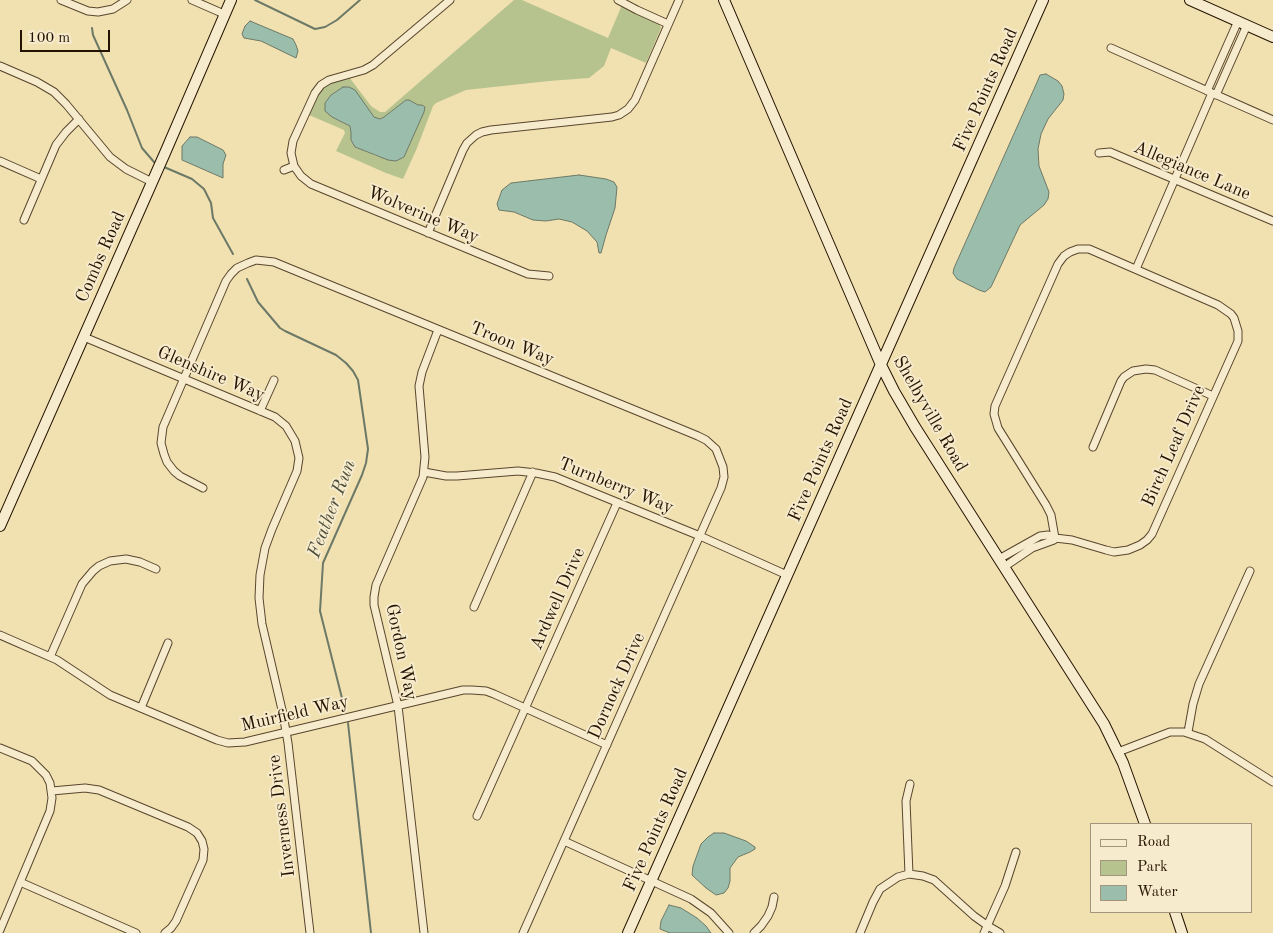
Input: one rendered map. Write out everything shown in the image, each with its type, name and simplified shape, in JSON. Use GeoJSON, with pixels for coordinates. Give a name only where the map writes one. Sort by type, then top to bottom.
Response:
{"type":"FeatureCollection","features":[{"type":"Feature","properties":{"kind":"street"},"geometry":{"type":"LineString","coordinates":[[60,0],[88,11],[98,12],[108,11],[126,0]]}},
{"type":"Feature","properties":{"kind":"street"},"geometry":{"type":"LineString","coordinates":[[192,0],[224,14]]}},
{"type":"Feature","properties":{"kind":"street"},"geometry":{"type":"LineString","coordinates":[[284,170],[294,166],[291,153],[293,141],[315,93],[321,85],[329,80],[364,70],[373,65],[450,0]]}},
{"type":"Feature","properties":{"kind":"street"},"geometry":{"type":"LineString","coordinates":[[618,0],[668,24]]}},
{"type":"Feature","properties":{"kind":"street"},"geometry":{"type":"LineString","coordinates":[[428,233],[463,150],[472,138],[482,132],[491,130],[612,117],[628,109],[635,100],[677,0]]}},
{"type":"Feature","properties":{"kind":"street","name":"Shelbyville Road"},"geometry":{"type":"LineString","coordinates":[[724,0],[881,365],[901,404],[1099,717],[1118,752],[1145,823]]}},
{"type":"Feature","properties":{"kind":"street","name":"Five Points Road"},"geometry":{"type":"LineString","coordinates":[[628,933],[1043,0]]}},
{"type":"Feature","properties":{"kind":"street"},"geometry":{"type":"LineString","coordinates":[[1190,0],[1273,37]]}},
{"type":"Feature","properties":{"kind":"street","name":"Combs Road"},"geometry":{"type":"LineString","coordinates":[[0,526],[165,153],[228,1]]}},
{"type":"Feature","properties":{"kind":"street"},"geometry":{"type":"LineString","coordinates":[[1136,269],[1242,23]]}},
{"type":"Feature","properties":{"kind":"street"},"geometry":{"type":"LineString","coordinates":[[1111,48],[1273,120]]}},
{"type":"Feature","properties":{"kind":"street"},"geometry":{"type":"LineString","coordinates":[[0,66],[37,82],[54,92],[116,163],[131,172],[154,177]]}},
{"type":"Feature","properties":{"kind":"street"},"geometry":{"type":"LineString","coordinates":[[24,220],[59,140],[79,119]]}},
{"type":"Feature","properties":{"kind":"street","name":"Allegiance Lane"},"geometry":{"type":"LineString","coordinates":[[1099,153],[1110,152],[1117,154],[1273,221]]}},
{"type":"Feature","properties":{"kind":"street"},"geometry":{"type":"LineString","coordinates":[[0,161],[41,179]]}},
{"type":"Feature","properties":{"kind":"street","name":"Wolverine Way"},"geometry":{"type":"LineString","coordinates":[[294,166],[301,176],[311,184],[528,274],[549,276]]}},
{"type":"Feature","properties":{"kind":"street","name":"Birch Leaf Drive"},"geometry":{"type":"LineString","coordinates":[[1002,563],[1040,536],[1048,535],[1054,539],[1072,540],[1114,552],[1128,550],[1147,540],[1153,531],[1238,341],[1238,330],[1234,318],[1218,305],[1089,249],[1074,250],[1064,256],[1058,264],[995,406],[994,414],[998,428],[1046,504],[1051,515],[1054,539]]}},
{"type":"Feature","properties":{"kind":"street","name":"Troon Way"},"geometry":{"type":"LineString","coordinates":[[203,488],[184,480],[167,462],[162,446],[163,424],[225,284],[233,272],[241,266],[256,260],[274,262],[698,436],[706,440],[716,450]]}},
{"type":"Feature","properties":{"kind":"street","name":"Gordon Way"},"geometry":{"type":"LineString","coordinates":[[424,933],[398,706],[374,605],[374,594],[376,585],[424,472],[425,458],[419,386],[422,372],[438,330]]}},
{"type":"Feature","properties":{"kind":"street","name":"Glenshire Way"},"geometry":{"type":"LineString","coordinates":[[84,337],[280,420],[291,433],[297,446],[298,466]]}},
{"type":"Feature","properties":{"kind":"street"},"geometry":{"type":"LineString","coordinates":[[1093,446],[1121,381],[1133,371],[1155,370],[1213,396]]}},
{"type":"Feature","properties":{"kind":"street"},"geometry":{"type":"LineString","coordinates":[[260,411],[274,380]]}},
{"type":"Feature","properties":{"kind":"street","name":"Dornock Drive"},"geometry":{"type":"LineString","coordinates":[[523,933],[720,490],[724,470],[716,450]]}},
{"type":"Feature","properties":{"kind":"street","name":"Inverness Drive"},"geometry":{"type":"LineString","coordinates":[[298,466],[297,474],[267,542],[262,559],[259,587],[262,624],[287,732],[310,933]]}},
{"type":"Feature","properties":{"kind":"street","name":"Turnberry Way"},"geometry":{"type":"LineString","coordinates":[[424,472],[446,476],[533,472],[555,477],[700,536],[787,575]]}},
{"type":"Feature","properties":{"kind":"street"},"geometry":{"type":"LineString","coordinates":[[474,607],[533,472]]}},
{"type":"Feature","properties":{"kind":"street","name":"Ardwell Drive"},"geometry":{"type":"LineString","coordinates":[[477,816],[618,502]]}},
{"type":"Feature","properties":{"kind":"street"},"geometry":{"type":"LineString","coordinates":[[50,656],[82,584],[93,571],[110,561],[126,559],[140,562],[156,569]]}},
{"type":"Feature","properties":{"kind":"street"},"geometry":{"type":"LineString","coordinates":[[1188,732],[1199,684],[1250,571]]}},
{"type":"Feature","properties":{"kind":"street","name":"Muirfield Way"},"geometry":{"type":"LineString","coordinates":[[0,636],[50,656],[100,689],[118,698],[228,743],[245,742],[463,690],[472,690],[489,692],[607,745]]}},
{"type":"Feature","properties":{"kind":"street"},"geometry":{"type":"LineString","coordinates":[[141,708],[168,643]]}},
{"type":"Feature","properties":{"kind":"street"},"geometry":{"type":"LineString","coordinates":[[1118,752],[1170,732],[1188,732],[1205,739],[1273,782]]}},
{"type":"Feature","properties":{"kind":"street"},"geometry":{"type":"LineString","coordinates":[[0,748],[32,761],[46,775],[52,791],[50,811],[0,930]]}},
{"type":"Feature","properties":{"kind":"street"},"geometry":{"type":"LineString","coordinates":[[909,874],[906,801],[910,784]]}},
{"type":"Feature","properties":{"kind":"street"},"geometry":{"type":"LineString","coordinates":[[52,791],[85,788],[99,790],[188,827],[200,837],[204,849],[203,860],[176,921],[172,928],[165,933]]}},
{"type":"Feature","properties":{"kind":"street"},"geometry":{"type":"LineString","coordinates":[[564,841],[691,899],[705,907],[730,933]]}},
{"type":"Feature","properties":{"kind":"street"},"geometry":{"type":"LineString","coordinates":[[986,930],[1005,886],[1016,852]]}},
{"type":"Feature","properties":{"kind":"street"},"geometry":{"type":"LineString","coordinates":[[860,933],[880,889],[898,877],[909,874],[934,880],[974,916],[986,930],[1000,933]]}},
{"type":"Feature","properties":{"kind":"street"},"geometry":{"type":"LineString","coordinates":[[20,882],[136,933]]}},
{"type":"Feature","properties":{"kind":"street"},"geometry":{"type":"LineString","coordinates":[[754,933],[768,916],[774,897]]}},
{"type":"Feature","properties":{"kind":"street"},"geometry":{"type":"LineString","coordinates":[[1175,913],[1182,933]]}},
{"type":"Feature","properties":{"kind":"green space"},"geometry":{"type":"Polygon","coordinates":[[[514,0],[522,0],[608,38],[622,5],[659,24],[661,28],[646,63],[611,48],[604,66],[589,78],[466,90],[436,103],[433,106],[403,179],[336,151],[345,133],[344,130],[309,115],[317,96],[326,85],[349,77],[371,106],[380,112],[385,112],[514,0]],[[338,90],[331,95],[325,103],[332,117],[350,126],[351,140],[355,147],[376,156],[396,161],[404,157],[425,107],[406,100],[380,119],[374,117],[358,95],[338,90]]]}},
{"type":"Feature","properties":{"kind":"water"},"geometry":{"type":"Polygon","coordinates":[[[250,21],[293,39],[298,51],[296,58],[261,41],[244,38],[242,34],[245,26],[250,21]]]}},
{"type":"Feature","properties":{"kind":"water"},"geometry":{"type":"Polygon","coordinates":[[[1046,74],[1058,81],[1062,86],[1064,94],[1063,100],[1048,119],[1041,134],[1038,149],[1039,166],[1049,192],[1048,199],[1044,205],[1020,225],[991,287],[985,292],[957,279],[953,273],[954,268],[1040,75],[1046,74]]]}},
{"type":"Feature","properties":{"kind":"water"},"geometry":{"type":"Polygon","coordinates":[[[343,87],[355,90],[374,117],[380,119],[406,100],[425,107],[404,157],[396,161],[388,160],[355,147],[351,140],[350,126],[332,117],[325,111],[325,103],[331,95],[343,87]]]}},
{"type":"Feature","properties":{"kind":"water"},"geometry":{"type":"Polygon","coordinates":[[[190,137],[197,137],[223,150],[226,155],[223,164],[223,178],[182,160],[182,146],[190,137]]]}},
{"type":"Feature","properties":{"kind":"water"},"geometry":{"type":"Polygon","coordinates":[[[579,175],[606,179],[614,182],[617,187],[615,208],[601,253],[599,253],[597,242],[587,231],[572,222],[559,219],[533,220],[514,212],[499,210],[497,204],[502,190],[511,183],[579,175]]]}},
{"type":"Feature","properties":{"kind":"water"},"geometry":{"type":"Polygon","coordinates":[[[714,833],[724,833],[746,841],[755,847],[750,852],[738,857],[730,868],[728,888],[724,893],[716,895],[692,875],[693,866],[701,844],[714,833]]]}},
{"type":"Feature","properties":{"kind":"water"},"geometry":{"type":"Polygon","coordinates":[[[669,905],[681,908],[697,918],[711,933],[670,933],[660,929],[661,921],[669,905]]]}},
{"type":"Feature","properties":{"kind":"waterway"},"geometry":{"type":"LineString","coordinates":[[255,0],[315,29],[325,27],[337,20],[360,0]]}},
{"type":"Feature","properties":{"kind":"waterway","name":"Feather Run"},"geometry":{"type":"LineString","coordinates":[[92,28],[93,35],[142,148],[158,164]]}},
{"type":"Feature","properties":{"kind":"waterway","name":"Feather Run"},"geometry":{"type":"LineString","coordinates":[[164,167],[192,179],[204,189],[211,203],[213,218],[233,254]]}},
{"type":"Feature","properties":{"kind":"waterway","name":"Feather Run"},"geometry":{"type":"LineString","coordinates":[[247,279],[258,302],[280,328],[336,355],[346,363],[358,380],[368,449],[366,463],[323,563],[320,611],[345,710]]}},
{"type":"Feature","properties":{"kind":"waterway","name":"Feather Run"},"geometry":{"type":"LineString","coordinates":[[348,723],[371,933]]}}]}
